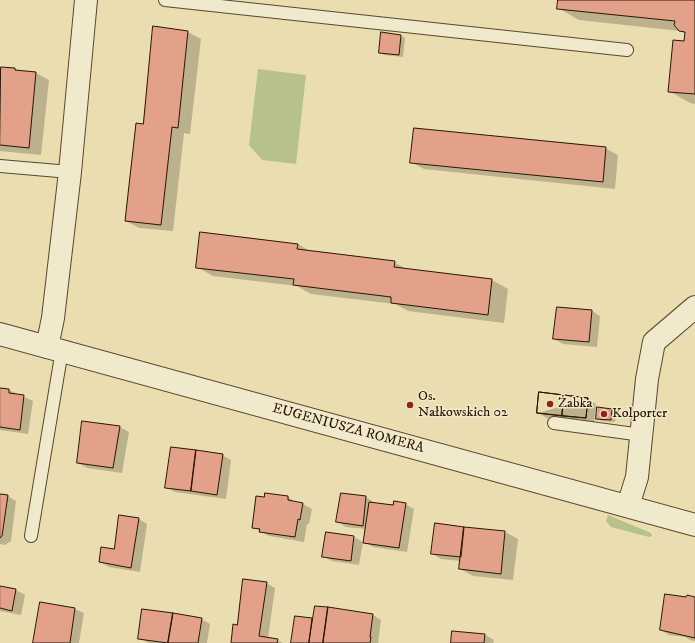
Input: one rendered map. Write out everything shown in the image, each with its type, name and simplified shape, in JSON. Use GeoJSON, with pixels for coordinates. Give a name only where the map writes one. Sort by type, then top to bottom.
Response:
{"type":"FeatureCollection","features":[{"type":"Feature","properties":{"kind":"street"},"geometry":{"type":"LineString","coordinates":[[54,349],[53,318],[70,172],[86,0]]}},
{"type":"Feature","properties":{"kind":"street"},"geometry":{"type":"LineString","coordinates":[[628,506],[637,477],[647,379],[654,342],[695,307]]}},
{"type":"Feature","properties":{"kind":"street","name":"EUGENIUSZA ROMERA"},"geometry":{"type":"LineString","coordinates":[[0,334],[695,525]]}},
{"type":"Feature","properties":{"kind":"lane"},"geometry":{"type":"LineString","coordinates":[[165,0],[627,50]]}},
{"type":"Feature","properties":{"kind":"lane"},"geometry":{"type":"LineString","coordinates":[[0,166],[70,172]]}},
{"type":"Feature","properties":{"kind":"lane"},"geometry":{"type":"LineString","coordinates":[[31,536],[54,349]]}},
{"type":"Feature","properties":{"kind":"lane"},"geometry":{"type":"LineString","coordinates":[[554,423],[642,435]]}},
{"type":"Feature","properties":{"kind":"green space"},"geometry":{"type":"Polygon","coordinates":[[[258,69],[306,75],[296,164],[262,160],[249,145],[258,69]]]}},
{"type":"Feature","properties":{"kind":"green space"},"geometry":{"type":"Polygon","coordinates":[[[608,515],[651,533],[652,536],[649,537],[611,527],[606,521],[608,515]]]}},
{"type":"Feature","properties":{"kind":"building"},"geometry":{"type":"Polygon","coordinates":[[[558,0],[695,0],[695,94],[668,92],[673,40],[684,41],[685,32],[679,31],[674,25],[675,21],[557,9],[558,0]]]}},
{"type":"Feature","properties":{"kind":"building"},"geometry":{"type":"Polygon","coordinates":[[[153,26],[188,31],[178,128],[172,127],[161,225],[125,221],[136,123],[143,124],[153,26]]]}},
{"type":"Feature","properties":{"kind":"building"},"geometry":{"type":"Polygon","coordinates":[[[381,32],[401,35],[399,55],[379,53],[381,32]]]}},
{"type":"Feature","properties":{"kind":"building"},"geometry":{"type":"Polygon","coordinates":[[[1,67],[36,72],[29,148],[0,145],[1,67]]]}},
{"type":"Feature","properties":{"kind":"building"},"geometry":{"type":"Polygon","coordinates":[[[414,128],[606,147],[603,182],[410,163],[414,128]]]}},
{"type":"Feature","properties":{"kind":"building"},"geometry":{"type":"Polygon","coordinates":[[[200,232],[298,244],[297,249],[395,261],[394,267],[492,279],[488,315],[391,303],[391,297],[293,285],[294,279],[196,268],[200,232]]]}},
{"type":"Feature","properties":{"kind":"building"},"geometry":{"type":"Polygon","coordinates":[[[557,307],[592,310],[589,342],[553,339],[557,307]]]}},
{"type":"Feature","properties":{"kind":"building"},"geometry":{"type":"Polygon","coordinates":[[[0,388],[9,389],[9,393],[24,395],[20,430],[0,427],[0,388]]]}},
{"type":"Feature","properties":{"kind":"building"},"geometry":{"type":"Polygon","coordinates":[[[539,392],[588,398],[586,418],[537,413],[539,392]]]}},
{"type":"Feature","properties":{"kind":"building","name":"Żabka"},"geometry":{"type":"Polygon","coordinates":[[[539,392],[564,395],[562,416],[537,413],[539,392]]]}},
{"type":"Feature","properties":{"kind":"building"},"geometry":{"type":"Polygon","coordinates":[[[564,395],[588,398],[586,418],[562,416],[564,395]]]}},
{"type":"Feature","properties":{"kind":"building","name":"Kolporter"},"geometry":{"type":"Polygon","coordinates":[[[597,407],[612,409],[611,420],[596,419],[597,407]]]}},
{"type":"Feature","properties":{"kind":"building"},"geometry":{"type":"Polygon","coordinates":[[[82,421],[120,426],[113,468],[77,463],[82,421]]]}},
{"type":"Feature","properties":{"kind":"building"},"geometry":{"type":"Polygon","coordinates":[[[171,447],[196,450],[191,491],[165,488],[171,447]]]}},
{"type":"Feature","properties":{"kind":"building"},"geometry":{"type":"Polygon","coordinates":[[[196,450],[223,454],[217,495],[191,491],[196,450]]]}},
{"type":"Feature","properties":{"kind":"building"},"geometry":{"type":"Polygon","coordinates":[[[265,493],[288,496],[288,500],[303,503],[300,520],[298,519],[295,537],[259,532],[260,529],[252,528],[256,496],[264,497],[265,493]]]}},
{"type":"Feature","properties":{"kind":"building"},"geometry":{"type":"Polygon","coordinates":[[[341,493],[366,496],[363,526],[336,522],[341,493]]]}},
{"type":"Feature","properties":{"kind":"building"},"geometry":{"type":"Polygon","coordinates":[[[0,494],[8,495],[2,536],[0,538],[0,494]]]}},
{"type":"Feature","properties":{"kind":"building"},"geometry":{"type":"Polygon","coordinates":[[[394,501],[406,503],[399,548],[363,543],[369,502],[393,505],[394,501]]]}},
{"type":"Feature","properties":{"kind":"building"},"geometry":{"type":"Polygon","coordinates":[[[119,515],[139,518],[131,568],[99,562],[101,547],[114,549],[119,515]]]}},
{"type":"Feature","properties":{"kind":"building"},"geometry":{"type":"Polygon","coordinates":[[[435,523],[464,527],[461,557],[431,554],[435,523]]]}},
{"type":"Feature","properties":{"kind":"building"},"geometry":{"type":"Polygon","coordinates":[[[464,527],[505,531],[501,574],[459,569],[464,527]]]}},
{"type":"Feature","properties":{"kind":"building"},"geometry":{"type":"Polygon","coordinates":[[[326,532],[354,536],[351,561],[322,557],[326,532]]]}},
{"type":"Feature","properties":{"kind":"building"},"geometry":{"type":"Polygon","coordinates":[[[243,579],[267,582],[259,636],[278,639],[277,643],[231,643],[233,624],[237,625],[243,579]]]}},
{"type":"Feature","properties":{"kind":"building"},"geometry":{"type":"Polygon","coordinates":[[[0,586],[16,589],[12,611],[0,608],[0,586]]]}},
{"type":"Feature","properties":{"kind":"building"},"geometry":{"type":"Polygon","coordinates":[[[665,594],[695,597],[695,638],[660,630],[665,594]]]}},
{"type":"Feature","properties":{"kind":"building"},"geometry":{"type":"Polygon","coordinates":[[[40,602],[75,608],[70,643],[33,643],[40,602]]]}},
{"type":"Feature","properties":{"kind":"building"},"geometry":{"type":"Polygon","coordinates":[[[315,606],[328,607],[323,643],[309,643],[315,606]]]}},
{"type":"Feature","properties":{"kind":"building"},"geometry":{"type":"Polygon","coordinates":[[[328,607],[373,614],[370,643],[323,643],[328,607]]]}},
{"type":"Feature","properties":{"kind":"building"},"geometry":{"type":"Polygon","coordinates":[[[142,609],[173,613],[168,643],[138,639],[142,609]]]}},
{"type":"Feature","properties":{"kind":"building"},"geometry":{"type":"Polygon","coordinates":[[[173,613],[202,618],[198,643],[168,643],[173,613]]]}},
{"type":"Feature","properties":{"kind":"building"},"geometry":{"type":"Polygon","coordinates":[[[295,616],[312,618],[309,643],[291,643],[295,616]]]}},
{"type":"Feature","properties":{"kind":"building"},"geometry":{"type":"Polygon","coordinates":[[[452,631],[485,634],[484,643],[451,643],[452,631]]]}},
{"type":"Feature","properties":{"kind":"place","name":"Żabka"},"geometry":{"type":"Point","coordinates":[550,404]}},
{"type":"Feature","properties":{"kind":"place","name":"Os. Nałkowskich 02"},"geometry":{"type":"Point","coordinates":[410,405]}},
{"type":"Feature","properties":{"kind":"place","name":"Kolporter"},"geometry":{"type":"Point","coordinates":[604,414]}}]}
